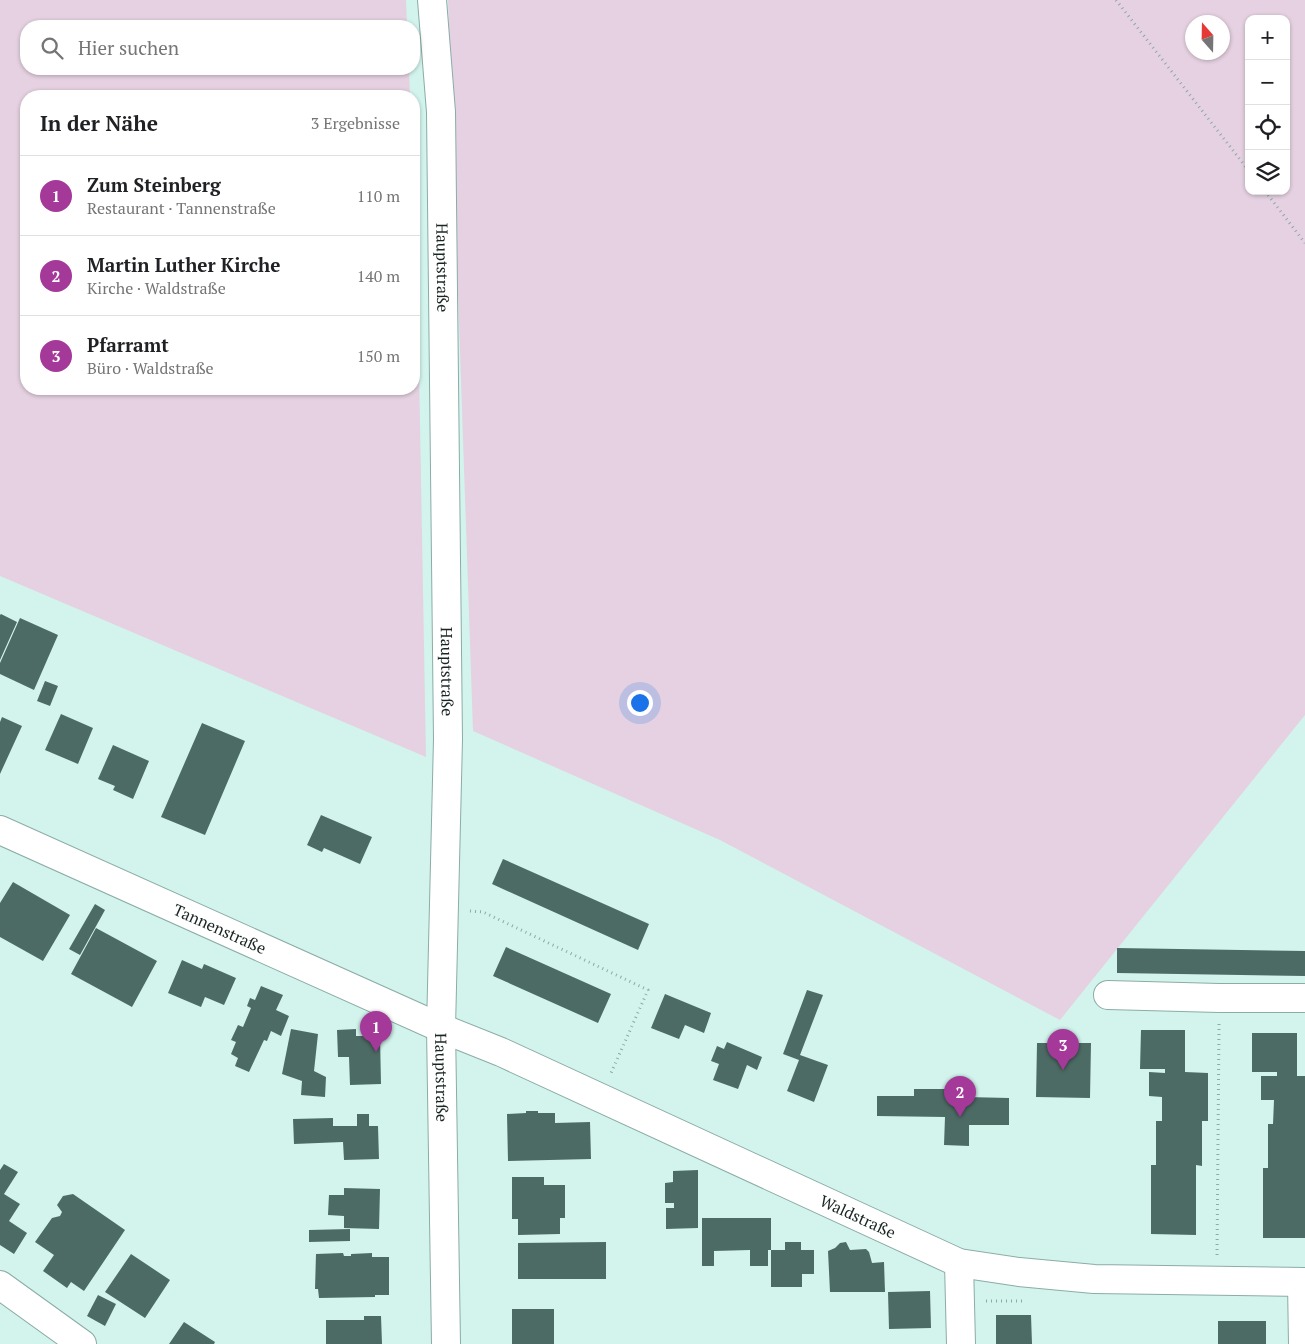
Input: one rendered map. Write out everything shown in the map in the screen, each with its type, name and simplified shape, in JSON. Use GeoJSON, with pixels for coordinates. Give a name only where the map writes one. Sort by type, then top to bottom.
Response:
{"type":"FeatureCollection","features":[{"type":"Feature","properties":{"kind":"street","name":"Hauptstraße"},"geometry":{"type":"LineString","coordinates":[[432,0],[441,112],[448,739],[441,1028],[446,1344]]}},
{"type":"Feature","properties":{"kind":"street","name":"Tannenstraße"},"geometry":{"type":"LineString","coordinates":[[0,830],[441,1028]]}},
{"type":"Feature","properties":{"kind":"street"},"geometry":{"type":"LineString","coordinates":[[1108,995],[1305,998]]}},
{"type":"Feature","properties":{"kind":"street","name":"Waldstraße"},"geometry":{"type":"LineString","coordinates":[[441,1028],[501,1052],[959,1263],[1019,1272],[1094,1279],[1304,1282]]}},
{"type":"Feature","properties":{"kind":"street"},"geometry":{"type":"LineString","coordinates":[[959,1263],[961,1344]]}},
{"type":"Feature","properties":{"kind":"street"},"geometry":{"type":"LineString","coordinates":[[1303,1344],[1304,1282]]}},
{"type":"Feature","properties":{"kind":"street"},"geometry":{"type":"LineString","coordinates":[[0,1285],[82,1344]]}},
{"type":"Feature","properties":{"kind":"path"},"geometry":{"type":"LineString","coordinates":[[1116,0],[1245,166]]}},
{"type":"Feature","properties":{"kind":"path"},"geometry":{"type":"LineString","coordinates":[[1268,195],[1305,243]]}},
{"type":"Feature","properties":{"kind":"path"},"geometry":{"type":"LineString","coordinates":[[444,911],[483,912],[648,990],[610,1076]]}},
{"type":"Feature","properties":{"kind":"path"},"geometry":{"type":"LineString","coordinates":[[1217,1264],[1219,998]]}},
{"type":"Feature","properties":{"kind":"shaded area"},"geometry":{"type":"Polygon","coordinates":[[[0,0],[406,0],[407,20],[20,20],[20,75],[409,75],[410,90],[20,90],[20,395],[419,395],[426,757],[0,576],[0,0]]]}},
{"type":"Feature","properties":{"kind":"shaded area"},"geometry":{"type":"Polygon","coordinates":[[[448,0],[1305,0],[1305,715],[1060,1020],[720,840],[473,731],[448,0]]]}},
{"type":"Feature","properties":{"kind":"building"},"geometry":{"type":"Polygon","coordinates":[[[0,615],[17,622],[0,660],[0,615]]]}},
{"type":"Feature","properties":{"kind":"building"},"geometry":{"type":"Polygon","coordinates":[[[20,618],[58,635],[34,690],[0,674],[0,663],[20,618]]]}},
{"type":"Feature","properties":{"kind":"building"},"geometry":{"type":"Polygon","coordinates":[[[45,681],[58,686],[50,706],[37,701],[45,681]]]}},
{"type":"Feature","properties":{"kind":"building"},"geometry":{"type":"Polygon","coordinates":[[[61,714],[93,728],[78,764],[45,750],[61,714]]]}},
{"type":"Feature","properties":{"kind":"building"},"geometry":{"type":"Polygon","coordinates":[[[2,717],[22,726],[0,774],[0,722],[2,717]]]}},
{"type":"Feature","properties":{"kind":"building"},"geometry":{"type":"Polygon","coordinates":[[[202,723],[245,741],[205,835],[161,817],[202,723]]]}},
{"type":"Feature","properties":{"kind":"building"},"geometry":{"type":"Polygon","coordinates":[[[113,745],[149,761],[133,799],[113,790],[115,786],[98,779],[113,745]]]}},
{"type":"Feature","properties":{"kind":"building"},"geometry":{"type":"Polygon","coordinates":[[[321,815],[372,837],[360,864],[324,848],[322,852],[307,845],[321,815]]]}},
{"type":"Feature","properties":{"kind":"building"},"geometry":{"type":"Polygon","coordinates":[[[503,859],[649,924],[638,950],[492,884],[503,859]]]}},
{"type":"Feature","properties":{"kind":"building"},"geometry":{"type":"Polygon","coordinates":[[[13,882],[70,915],[43,961],[0,937],[0,903],[13,882]]]}},
{"type":"Feature","properties":{"kind":"building"},"geometry":{"type":"Polygon","coordinates":[[[95,904],[105,910],[80,955],[69,949],[95,904]]]}},
{"type":"Feature","properties":{"kind":"building"},"geometry":{"type":"Polygon","coordinates":[[[96,928],[157,961],[132,1007],[71,974],[96,928]]]}},
{"type":"Feature","properties":{"kind":"building"},"geometry":{"type":"Polygon","coordinates":[[[506,947],[611,994],[598,1023],[493,976],[506,947]]]}},
{"type":"Feature","properties":{"kind":"building"},"geometry":{"type":"Polygon","coordinates":[[[1117,948],[1305,951],[1305,976],[1117,973],[1117,948]]]}},
{"type":"Feature","properties":{"kind":"building"},"geometry":{"type":"Polygon","coordinates":[[[182,960],[202,969],[204,964],[236,978],[224,1005],[205,997],[201,1007],[168,993],[182,960]]]}},
{"type":"Feature","properties":{"kind":"building"},"geometry":{"type":"Polygon","coordinates":[[[261,986],[283,995],[276,1010],[289,1016],[281,1036],[271,1031],[267,1041],[264,1040],[249,1072],[235,1066],[238,1058],[231,1054],[236,1042],[231,1040],[238,1025],[243,1027],[251,1008],[247,1006],[250,998],[255,1000],[261,986]]]}},
{"type":"Feature","properties":{"kind":"building"},"geometry":{"type":"Polygon","coordinates":[[[807,990],[823,995],[800,1055],[828,1065],[814,1102],[787,1091],[799,1060],[783,1054],[807,990]]]}},
{"type":"Feature","properties":{"kind":"building"},"geometry":{"type":"Polygon","coordinates":[[[665,994],[711,1013],[704,1033],[685,1025],[679,1039],[651,1028],[665,994]]]}},
{"type":"Feature","properties":{"kind":"building"},"geometry":{"type":"Polygon","coordinates":[[[291,1029],[318,1034],[314,1071],[326,1077],[325,1097],[301,1095],[302,1081],[282,1074],[291,1029]]]}},
{"type":"Feature","properties":{"kind":"building"},"geometry":{"type":"Polygon","coordinates":[[[356,1029],[356,1036],[380,1036],[381,1084],[350,1085],[349,1057],[338,1057],[337,1030],[356,1029]]]}},
{"type":"Feature","properties":{"kind":"building"},"geometry":{"type":"Polygon","coordinates":[[[1141,1030],[1185,1030],[1185,1072],[1208,1073],[1208,1121],[1202,1121],[1202,1166],[1196,1165],[1196,1235],[1151,1234],[1151,1165],[1156,1165],[1156,1121],[1162,1121],[1162,1097],[1149,1096],[1149,1072],[1165,1073],[1165,1069],[1140,1069],[1141,1030]]]}},
{"type":"Feature","properties":{"kind":"building"},"geometry":{"type":"Polygon","coordinates":[[[1252,1033],[1297,1033],[1297,1076],[1305,1076],[1305,1238],[1263,1238],[1263,1168],[1268,1168],[1268,1124],[1273,1124],[1274,1100],[1261,1100],[1261,1076],[1277,1076],[1277,1072],[1252,1072],[1252,1033]]]}},
{"type":"Feature","properties":{"kind":"building"},"geometry":{"type":"Polygon","coordinates":[[[727,1042],[762,1057],[757,1070],[747,1065],[738,1089],[713,1080],[719,1064],[711,1061],[717,1046],[724,1049],[727,1042]]]}},
{"type":"Feature","properties":{"kind":"building"},"geometry":{"type":"Polygon","coordinates":[[[1037,1043],[1091,1043],[1090,1098],[1036,1097],[1037,1043]]]}},
{"type":"Feature","properties":{"kind":"building"},"geometry":{"type":"Polygon","coordinates":[[[914,1089],[966,1089],[966,1097],[1009,1098],[1009,1125],[969,1125],[969,1146],[944,1145],[945,1117],[877,1116],[877,1096],[914,1096],[914,1089]]]}},
{"type":"Feature","properties":{"kind":"building"},"geometry":{"type":"Polygon","coordinates":[[[526,1111],[555,1113],[555,1123],[590,1122],[591,1159],[508,1161],[507,1114],[526,1113],[526,1111]]]}},
{"type":"Feature","properties":{"kind":"building"},"geometry":{"type":"Polygon","coordinates":[[[357,1114],[369,1114],[369,1126],[378,1126],[379,1159],[344,1160],[343,1142],[294,1144],[293,1119],[333,1118],[333,1126],[357,1126],[357,1114]]]}},
{"type":"Feature","properties":{"kind":"building"},"geometry":{"type":"Polygon","coordinates":[[[4,1164],[18,1172],[4,1194],[20,1204],[9,1221],[27,1233],[14,1254],[0,1245],[0,1170],[4,1164]]]}},
{"type":"Feature","properties":{"kind":"building"},"geometry":{"type":"Polygon","coordinates":[[[698,1170],[698,1228],[666,1229],[666,1208],[674,1208],[674,1203],[665,1203],[665,1183],[673,1182],[673,1171],[698,1170]]]}},
{"type":"Feature","properties":{"kind":"building"},"geometry":{"type":"Polygon","coordinates":[[[512,1177],[544,1177],[544,1185],[565,1185],[565,1218],[560,1218],[560,1234],[518,1235],[518,1219],[512,1219],[512,1177]]]}},
{"type":"Feature","properties":{"kind":"building"},"geometry":{"type":"Polygon","coordinates":[[[344,1188],[380,1189],[379,1229],[344,1228],[344,1216],[328,1215],[329,1195],[344,1195],[344,1188]]]}},
{"type":"Feature","properties":{"kind":"building"},"geometry":{"type":"Polygon","coordinates":[[[73,1194],[125,1230],[84,1291],[71,1282],[67,1288],[43,1271],[54,1255],[35,1242],[52,1218],[60,1216],[62,1212],[57,1205],[63,1196],[73,1194]]]}},
{"type":"Feature","properties":{"kind":"building"},"geometry":{"type":"Polygon","coordinates":[[[702,1218],[771,1218],[771,1250],[768,1250],[768,1266],[750,1266],[750,1250],[714,1251],[714,1266],[702,1266],[702,1218]]]}},
{"type":"Feature","properties":{"kind":"building"},"geometry":{"type":"Polygon","coordinates":[[[350,1229],[350,1241],[309,1242],[309,1230],[350,1229]]]}},
{"type":"Feature","properties":{"kind":"building"},"geometry":{"type":"Polygon","coordinates":[[[606,1242],[606,1279],[518,1279],[518,1243],[606,1242]]]}},
{"type":"Feature","properties":{"kind":"building"},"geometry":{"type":"Polygon","coordinates":[[[785,1242],[801,1242],[801,1250],[814,1250],[814,1274],[802,1274],[802,1287],[771,1287],[771,1250],[785,1250],[785,1242]]]}},
{"type":"Feature","properties":{"kind":"building"},"geometry":{"type":"Polygon","coordinates":[[[846,1242],[850,1250],[866,1249],[869,1252],[872,1263],[884,1262],[885,1292],[830,1292],[828,1251],[840,1243],[846,1242]]]}},
{"type":"Feature","properties":{"kind":"building"},"geometry":{"type":"Polygon","coordinates":[[[343,1253],[344,1256],[372,1253],[372,1257],[389,1257],[389,1295],[319,1298],[318,1289],[315,1289],[316,1254],[343,1253]]]}},
{"type":"Feature","properties":{"kind":"building"},"geometry":{"type":"Polygon","coordinates":[[[131,1254],[170,1280],[145,1318],[105,1292],[131,1254]]]}},
{"type":"Feature","properties":{"kind":"building"},"geometry":{"type":"Polygon","coordinates":[[[930,1291],[931,1328],[889,1329],[888,1292],[930,1291]]]}},
{"type":"Feature","properties":{"kind":"building"},"geometry":{"type":"Polygon","coordinates":[[[98,1295],[116,1304],[105,1326],[87,1316],[98,1295]]]}},
{"type":"Feature","properties":{"kind":"building"},"geometry":{"type":"Polygon","coordinates":[[[512,1309],[554,1309],[554,1344],[512,1344],[512,1309]]]}},
{"type":"Feature","properties":{"kind":"building"},"geometry":{"type":"Polygon","coordinates":[[[996,1315],[1031,1315],[1032,1344],[996,1344],[996,1315]]]}},
{"type":"Feature","properties":{"kind":"building"},"geometry":{"type":"Polygon","coordinates":[[[364,1316],[381,1316],[382,1344],[326,1344],[326,1320],[364,1320],[364,1316]]]}},
{"type":"Feature","properties":{"kind":"building"},"geometry":{"type":"Polygon","coordinates":[[[1218,1321],[1266,1321],[1266,1344],[1218,1344],[1218,1321]]]}},
{"type":"Feature","properties":{"kind":"building"},"geometry":{"type":"Polygon","coordinates":[[[184,1322],[215,1342],[214,1344],[169,1344],[184,1322]]]}},
{"type":"Feature","properties":{"kind":"place","name":"Zum Steinberg"},"geometry":{"type":"Point","coordinates":[376,1052]}},
{"type":"Feature","properties":{"kind":"place","name":"Pfarramt"},"geometry":{"type":"Point","coordinates":[1063,1070]}},
{"type":"Feature","properties":{"kind":"place","name":"Martin Luther Kirche"},"geometry":{"type":"Point","coordinates":[960,1117]}}]}
